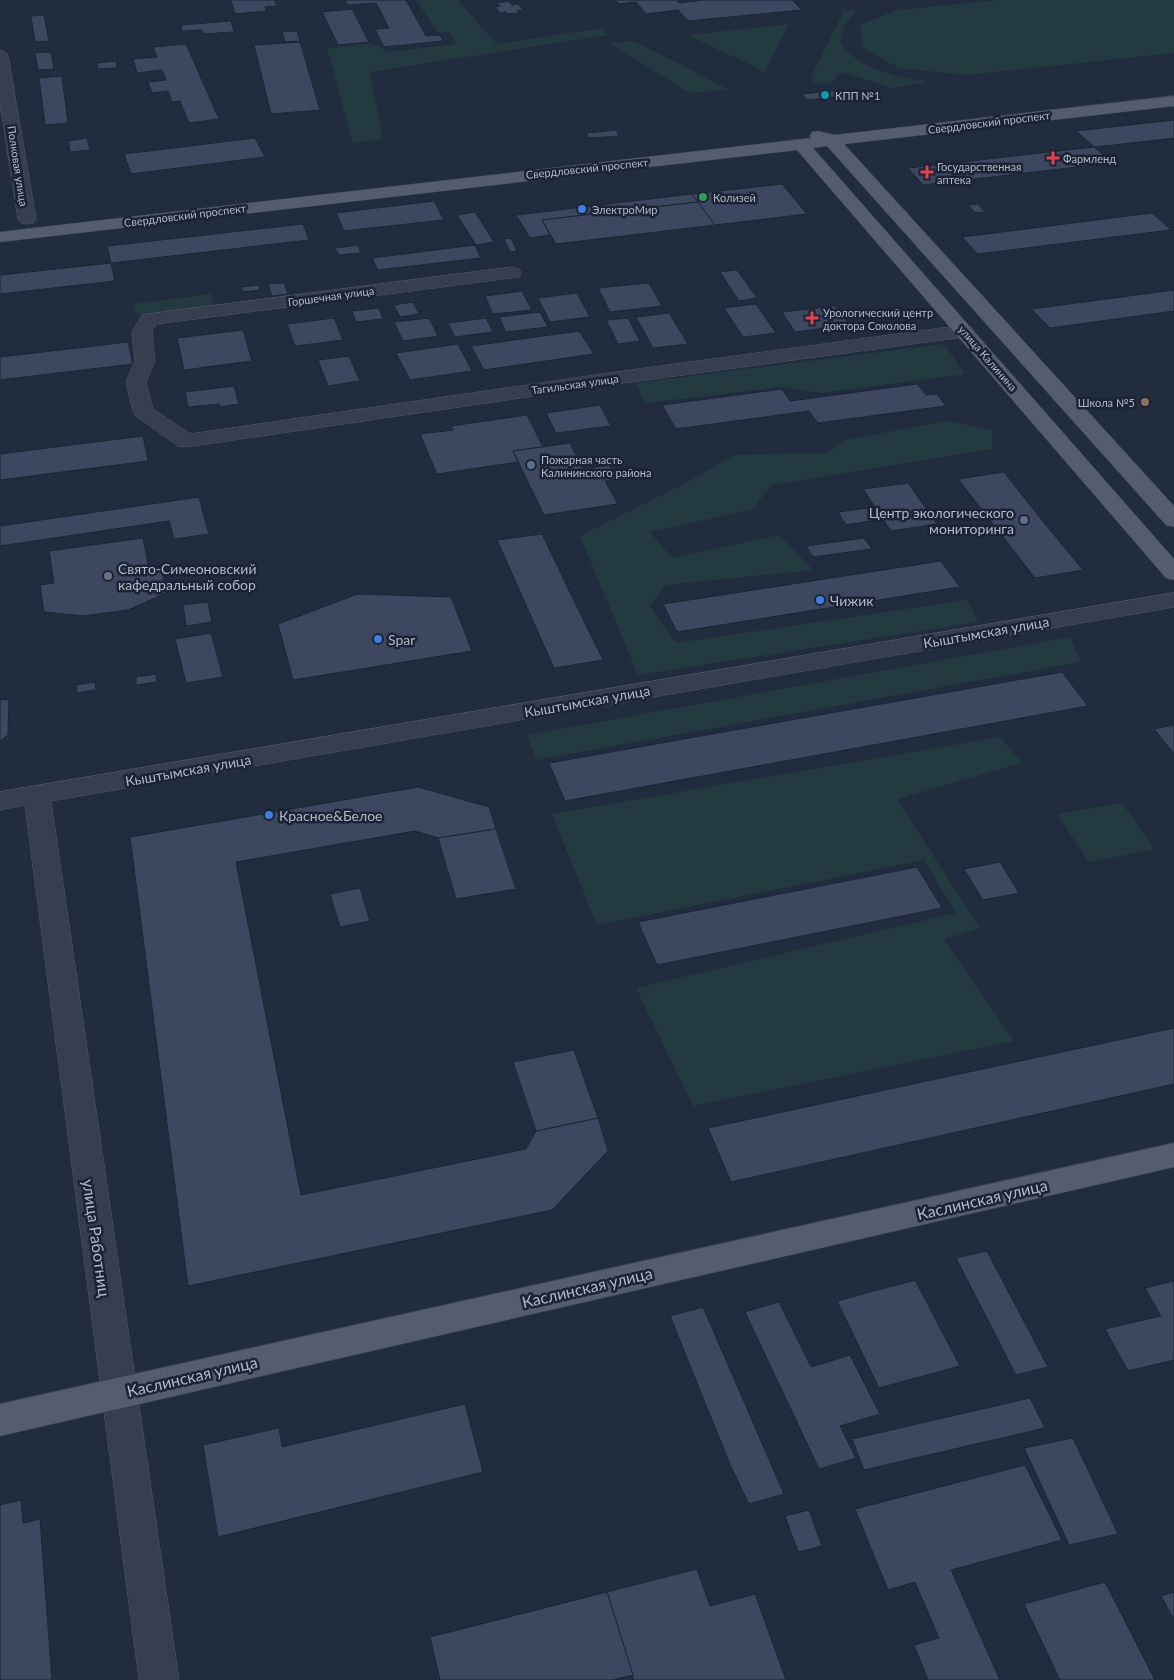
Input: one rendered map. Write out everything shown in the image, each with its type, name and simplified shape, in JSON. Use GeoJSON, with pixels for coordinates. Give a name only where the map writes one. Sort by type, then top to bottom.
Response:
{"type":"FeatureCollection","features":[{"type":"Feature","properties":{"kind":"main road","name":"Свердловский проспект"},"geometry":{"type":"LineString","coordinates":[[0,236],[801,137],[1174,87]]}},
{"type":"Feature","properties":{"kind":"main road","name":"Свердловский проспект"},"geometry":{"type":"LineString","coordinates":[[832,140],[1174,101]]}},
{"type":"Feature","properties":{"kind":"main road","name":"Свердловский проспект"},"geometry":{"type":"LineString","coordinates":[[0,222],[801,137]]}},
{"type":"Feature","properties":{"kind":"main road"},"geometry":{"type":"LineString","coordinates":[[801,137],[832,140],[1174,520]]}},
{"type":"Feature","properties":{"kind":"main road","name":"улица Калинина"},"geometry":{"type":"LineString","coordinates":[[801,137],[964,331],[1174,572]]}},
{"type":"Feature","properties":{"kind":"main road","name":"Каслинская улица"},"geometry":{"type":"LineString","coordinates":[[0,1420],[1174,1155]]}},
{"type":"Feature","properties":{"kind":"street","name":"Полковая улица"},"geometry":{"type":"LineString","coordinates":[[0,55],[27,219]]}},
{"type":"Feature","properties":{"kind":"street","name":"Горшечная улица"},"geometry":{"type":"LineString","coordinates":[[186,441],[144,412],[136,382],[145,361],[142,332],[149,319],[512,273]]}},
{"type":"Feature","properties":{"kind":"street","name":"Тагильская улица"},"geometry":{"type":"LineString","coordinates":[[186,441],[616,378],[964,331]]}},
{"type":"Feature","properties":{"kind":"street","name":"Кыштымская улица"},"geometry":{"type":"LineString","coordinates":[[0,801],[1174,600]]}},
{"type":"Feature","properties":{"kind":"street","name":"улица Работниц"},"geometry":{"type":"LineString","coordinates":[[37,796],[158,1680]]}},
{"type":"Feature","properties":{"kind":"green space"},"geometry":{"type":"Polygon","coordinates":[[[416,0],[458,0],[497,44],[603,28],[608,35],[370,72],[383,139],[353,143],[327,48],[370,43],[388,52],[456,44],[449,32],[438,33],[416,0]]]}},
{"type":"Feature","properties":{"kind":"green space"},"geometry":{"type":"Polygon","coordinates":[[[998,0],[1174,0],[1174,53],[966,75],[899,68],[863,48],[860,25],[897,10],[998,0]]]}},
{"type":"Feature","properties":{"kind":"green space"},"geometry":{"type":"Polygon","coordinates":[[[857,10],[844,26],[840,42],[848,52],[857,59],[879,70],[927,82],[892,88],[841,72],[830,84],[814,83],[811,77],[844,11],[857,10]]]}},
{"type":"Feature","properties":{"kind":"green space"},"geometry":{"type":"Polygon","coordinates":[[[789,24],[765,72],[688,35],[789,24]]]}},
{"type":"Feature","properties":{"kind":"green space"},"geometry":{"type":"Polygon","coordinates":[[[634,41],[728,89],[694,93],[684,90],[610,43],[634,41]]]}},
{"type":"Feature","properties":{"kind":"green space"},"geometry":{"type":"Polygon","coordinates":[[[211,294],[214,305],[136,315],[133,304],[211,294]]]}},
{"type":"Feature","properties":{"kind":"green space"},"geometry":{"type":"Polygon","coordinates":[[[944,344],[965,374],[821,393],[783,387],[645,403],[636,383],[944,344]]]}},
{"type":"Feature","properties":{"kind":"green space"},"geometry":{"type":"Polygon","coordinates":[[[947,421],[992,430],[992,449],[771,485],[753,509],[650,532],[672,558],[779,535],[813,570],[666,585],[650,606],[676,643],[967,600],[978,622],[638,675],[580,536],[678,487],[735,455],[827,453],[845,440],[947,421]]]}},
{"type":"Feature","properties":{"kind":"green space"},"geometry":{"type":"Polygon","coordinates":[[[1070,637],[1081,662],[536,760],[527,735],[1070,637]]]}},
{"type":"Feature","properties":{"kind":"green space"},"geometry":{"type":"Polygon","coordinates":[[[1000,737],[1022,763],[897,799],[980,928],[944,939],[1014,1041],[693,1106],[636,988],[956,913],[924,860],[597,925],[552,814],[1000,737]]]}},
{"type":"Feature","properties":{"kind":"green space"},"geometry":{"type":"Polygon","coordinates":[[[1122,803],[1155,849],[1089,862],[1057,814],[1122,803]]]}},
{"type":"Feature","properties":{"kind":"building"},"geometry":{"type":"Polygon","coordinates":[[[231,0],[275,0],[277,6],[265,7],[266,11],[235,14],[231,0]]]}},
{"type":"Feature","properties":{"kind":"building"},"geometry":{"type":"Polygon","coordinates":[[[345,0],[406,0],[426,36],[440,35],[443,41],[384,47],[375,29],[389,28],[376,3],[348,5],[345,0]]]}},
{"type":"Feature","properties":{"kind":"building"},"geometry":{"type":"Polygon","coordinates":[[[615,0],[677,0],[679,3],[705,0],[792,0],[802,10],[688,21],[678,10],[646,14],[636,2],[619,4],[615,0]]]}},
{"type":"Feature","properties":{"kind":"building"},"geometry":{"type":"Polygon","coordinates":[[[509,1],[512,5],[518,4],[523,10],[517,11],[519,13],[508,14],[506,12],[500,13],[495,7],[500,6],[497,3],[509,1]]]}},
{"type":"Feature","properties":{"kind":"building"},"geometry":{"type":"Polygon","coordinates":[[[352,9],[369,42],[338,45],[322,12],[352,9]]]}},
{"type":"Feature","properties":{"kind":"building"},"geometry":{"type":"Polygon","coordinates":[[[44,15],[49,41],[35,42],[31,16],[44,15]]]}},
{"type":"Feature","properties":{"kind":"building"},"geometry":{"type":"Polygon","coordinates":[[[231,21],[234,32],[203,34],[202,30],[182,31],[181,25],[231,21]]]}},
{"type":"Feature","properties":{"kind":"building"},"geometry":{"type":"Polygon","coordinates":[[[297,31],[300,41],[285,42],[282,32],[297,31]]]}},
{"type":"Feature","properties":{"kind":"building"},"geometry":{"type":"Polygon","coordinates":[[[300,42],[320,110],[271,114],[254,45],[300,42]]]}},
{"type":"Feature","properties":{"kind":"building"},"geometry":{"type":"Polygon","coordinates":[[[186,44],[219,119],[189,123],[180,101],[172,102],[168,91],[152,93],[148,82],[166,80],[162,70],[137,73],[133,59],[157,57],[153,47],[186,44]]]}},
{"type":"Feature","properties":{"kind":"building"},"geometry":{"type":"Polygon","coordinates":[[[51,52],[54,69],[38,70],[35,53],[51,52]]]}},
{"type":"Feature","properties":{"kind":"building"},"geometry":{"type":"Polygon","coordinates":[[[116,61],[117,68],[98,69],[97,63],[116,61]]]}},
{"type":"Feature","properties":{"kind":"building"},"geometry":{"type":"Polygon","coordinates":[[[62,76],[68,123],[45,125],[39,78],[62,76]]]}},
{"type":"Feature","properties":{"kind":"building","name":"КПП №1"},"geometry":{"type":"Polygon","coordinates":[[[842,90],[848,96],[807,100],[802,94],[842,90]]]}},
{"type":"Feature","properties":{"kind":"building"},"geometry":{"type":"Polygon","coordinates":[[[1174,120],[1174,138],[1114,145],[1094,147],[1076,131],[1174,120]]]}},
{"type":"Feature","properties":{"kind":"building"},"geometry":{"type":"Polygon","coordinates":[[[616,130],[619,136],[589,138],[586,133],[616,130]]]}},
{"type":"Feature","properties":{"kind":"building"},"geometry":{"type":"Polygon","coordinates":[[[87,138],[90,150],[70,152],[68,141],[87,138]]]}},
{"type":"Feature","properties":{"kind":"building"},"geometry":{"type":"Polygon","coordinates":[[[255,138],[265,157],[131,174],[124,154],[255,138]]]}},
{"type":"Feature","properties":{"kind":"building"},"geometry":{"type":"Polygon","coordinates":[[[1094,147],[1112,163],[923,185],[908,168],[1094,147]]]}},
{"type":"Feature","properties":{"kind":"building"},"geometry":{"type":"Polygon","coordinates":[[[782,184],[807,214],[715,225],[692,194],[782,184]]]}},
{"type":"Feature","properties":{"kind":"building"},"geometry":{"type":"Polygon","coordinates":[[[692,194],[698,202],[542,220],[550,235],[530,238],[516,215],[692,194]]]}},
{"type":"Feature","properties":{"kind":"building"},"geometry":{"type":"Polygon","coordinates":[[[434,201],[444,220],[344,231],[336,213],[434,201]]]}},
{"type":"Feature","properties":{"kind":"building"},"geometry":{"type":"Polygon","coordinates":[[[698,202],[715,225],[556,244],[542,220],[698,202]]]}},
{"type":"Feature","properties":{"kind":"building"},"geometry":{"type":"Polygon","coordinates":[[[978,204],[985,212],[975,213],[968,205],[978,204]]]}},
{"type":"Feature","properties":{"kind":"building"},"geometry":{"type":"Polygon","coordinates":[[[475,212],[494,242],[476,245],[457,215],[475,212]]]}},
{"type":"Feature","properties":{"kind":"building"},"geometry":{"type":"Polygon","coordinates":[[[1152,213],[1171,230],[978,254],[962,237],[1152,213]]]}},
{"type":"Feature","properties":{"kind":"building"},"geometry":{"type":"Polygon","coordinates":[[[303,224],[309,240],[111,263],[107,246],[303,224]]]}},
{"type":"Feature","properties":{"kind":"building"},"geometry":{"type":"Polygon","coordinates":[[[511,238],[517,251],[510,252],[504,239],[511,238]]]}},
{"type":"Feature","properties":{"kind":"building"},"geometry":{"type":"Polygon","coordinates":[[[358,245],[361,253],[339,255],[335,248],[358,245]]]}},
{"type":"Feature","properties":{"kind":"building"},"geometry":{"type":"Polygon","coordinates":[[[475,245],[481,258],[378,270],[372,258],[475,245]]]}},
{"type":"Feature","properties":{"kind":"building"},"geometry":{"type":"Polygon","coordinates":[[[111,263],[115,281],[0,294],[0,275],[111,263]]]}},
{"type":"Feature","properties":{"kind":"building"},"geometry":{"type":"Polygon","coordinates":[[[737,270],[757,298],[739,301],[720,272],[737,270]]]}},
{"type":"Feature","properties":{"kind":"building"},"geometry":{"type":"Polygon","coordinates":[[[284,283],[288,294],[272,296],[268,284],[284,283]]]}},
{"type":"Feature","properties":{"kind":"building"},"geometry":{"type":"Polygon","coordinates":[[[649,283],[662,306],[610,312],[598,288],[649,283]]]}},
{"type":"Feature","properties":{"kind":"building"},"geometry":{"type":"Polygon","coordinates":[[[259,285],[260,290],[243,292],[241,287],[259,285]]]}},
{"type":"Feature","properties":{"kind":"building"},"geometry":{"type":"Polygon","coordinates":[[[1174,290],[1174,311],[1050,328],[1031,309],[1174,290]]]}},
{"type":"Feature","properties":{"kind":"building"},"geometry":{"type":"Polygon","coordinates":[[[522,291],[532,310],[493,314],[485,296],[522,291]]]}},
{"type":"Feature","properties":{"kind":"building"},"geometry":{"type":"Polygon","coordinates":[[[577,293],[590,317],[550,322],[538,298],[577,293]]]}},
{"type":"Feature","properties":{"kind":"building"},"geometry":{"type":"Polygon","coordinates":[[[413,302],[419,314],[400,317],[394,305],[413,302]]]}},
{"type":"Feature","properties":{"kind":"building"},"geometry":{"type":"Polygon","coordinates":[[[756,304],[776,333],[743,337],[724,308],[756,304]]]}},
{"type":"Feature","properties":{"kind":"building"},"geometry":{"type":"Polygon","coordinates":[[[835,306],[850,325],[795,332],[782,312],[835,306]]]}},
{"type":"Feature","properties":{"kind":"building"},"geometry":{"type":"Polygon","coordinates":[[[379,308],[383,319],[356,322],[352,311],[379,308]]]}},
{"type":"Feature","properties":{"kind":"building"},"geometry":{"type":"Polygon","coordinates":[[[540,312],[548,327],[506,332],[499,317],[540,312]]]}},
{"type":"Feature","properties":{"kind":"building"},"geometry":{"type":"Polygon","coordinates":[[[669,313],[688,344],[653,348],[636,317],[669,313]]]}},
{"type":"Feature","properties":{"kind":"building"},"geometry":{"type":"Polygon","coordinates":[[[334,318],[343,340],[295,346],[287,324],[334,318]]]}},
{"type":"Feature","properties":{"kind":"building"},"geometry":{"type":"Polygon","coordinates":[[[429,318],[438,336],[403,341],[394,322],[429,318]]]}},
{"type":"Feature","properties":{"kind":"building"},"geometry":{"type":"Polygon","coordinates":[[[486,318],[493,332],[455,337],[448,323],[486,318]]]}},
{"type":"Feature","properties":{"kind":"building"},"geometry":{"type":"Polygon","coordinates":[[[628,318],[640,341],[618,344],[606,320],[628,318]]]}},
{"type":"Feature","properties":{"kind":"building"},"geometry":{"type":"Polygon","coordinates":[[[243,330],[252,361],[184,370],[177,338],[243,330]]]}},
{"type":"Feature","properties":{"kind":"building"},"geometry":{"type":"Polygon","coordinates":[[[579,331],[594,354],[484,370],[471,346],[579,331]]]}},
{"type":"Feature","properties":{"kind":"building"},"geometry":{"type":"Polygon","coordinates":[[[128,342],[133,364],[0,380],[0,357],[128,342]]]}},
{"type":"Feature","properties":{"kind":"building"},"geometry":{"type":"Polygon","coordinates":[[[458,344],[472,371],[410,380],[396,353],[458,344]]]}},
{"type":"Feature","properties":{"kind":"building"},"geometry":{"type":"Polygon","coordinates":[[[349,356],[360,381],[328,386],[318,360],[349,356]]]}},
{"type":"Feature","properties":{"kind":"building"},"geometry":{"type":"Polygon","coordinates":[[[917,384],[926,395],[937,394],[946,406],[818,423],[809,411],[676,429],[662,405],[782,389],[790,401],[917,384]]]}},
{"type":"Feature","properties":{"kind":"building"},"geometry":{"type":"Polygon","coordinates":[[[234,386],[239,404],[220,407],[219,404],[188,407],[185,392],[234,386]]]}},
{"type":"Feature","properties":{"kind":"building"},"geometry":{"type":"Polygon","coordinates":[[[600,405],[611,426],[556,433],[546,413],[600,405]]]}},
{"type":"Feature","properties":{"kind":"building"},"geometry":{"type":"Polygon","coordinates":[[[527,415],[543,447],[513,451],[518,462],[437,474],[420,434],[453,430],[451,426],[527,415]]]}},
{"type":"Feature","properties":{"kind":"building"},"geometry":{"type":"Polygon","coordinates":[[[143,436],[148,461],[0,480],[0,454],[143,436]]]}},
{"type":"Feature","properties":{"kind":"building"},"geometry":{"type":"Polygon","coordinates":[[[570,443],[583,469],[609,465],[617,479],[605,481],[618,504],[544,515],[513,451],[570,443]]]}},
{"type":"Feature","properties":{"kind":"building"},"geometry":{"type":"Polygon","coordinates":[[[1004,472],[1083,570],[1035,578],[958,479],[1004,472]]]}},
{"type":"Feature","properties":{"kind":"building"},"geometry":{"type":"Polygon","coordinates":[[[908,483],[937,524],[891,531],[883,519],[846,525],[838,512],[875,507],[863,489],[908,483]]]}},
{"type":"Feature","properties":{"kind":"building"},"geometry":{"type":"Polygon","coordinates":[[[199,497],[209,534],[174,539],[169,521],[0,546],[0,526],[199,497]]]}},
{"type":"Feature","properties":{"kind":"building"},"geometry":{"type":"Polygon","coordinates":[[[542,534],[603,660],[554,668],[497,540],[542,534]]]}},
{"type":"Feature","properties":{"kind":"building","name":"Свято-Симеоновский кафедральный собор"},"geometry":{"type":"Polygon","coordinates":[[[143,538],[149,568],[161,566],[166,593],[128,610],[83,616],[44,612],[40,585],[54,583],[49,551],[143,538]]]}},
{"type":"Feature","properties":{"kind":"building"},"geometry":{"type":"Polygon","coordinates":[[[864,538],[872,549],[813,557],[806,546],[864,538]]]}},
{"type":"Feature","properties":{"kind":"building"},"geometry":{"type":"Polygon","coordinates":[[[941,561],[960,587],[677,632],[663,604],[941,561]]]}},
{"type":"Feature","properties":{"kind":"building"},"geometry":{"type":"Polygon","coordinates":[[[358,594],[451,597],[472,651],[293,680],[278,624],[358,594]]]}},
{"type":"Feature","properties":{"kind":"building"},"geometry":{"type":"Polygon","coordinates":[[[208,602],[212,622],[186,626],[183,605],[208,602]]]}},
{"type":"Feature","properties":{"kind":"building"},"geometry":{"type":"Polygon","coordinates":[[[211,633],[223,677],[186,683],[175,639],[211,633]]]}},
{"type":"Feature","properties":{"kind":"building"},"geometry":{"type":"Polygon","coordinates":[[[1062,672],[1088,706],[565,801],[549,763],[1062,672]]]}},
{"type":"Feature","properties":{"kind":"building"},"geometry":{"type":"Polygon","coordinates":[[[156,674],[157,682],[136,685],[136,677],[156,674]]]}},
{"type":"Feature","properties":{"kind":"building"},"geometry":{"type":"Polygon","coordinates":[[[95,682],[96,690],[77,693],[76,685],[95,682]]]}},
{"type":"Feature","properties":{"kind":"building"},"geometry":{"type":"Polygon","coordinates":[[[9,699],[8,735],[0,741],[0,700],[9,699]]]}},
{"type":"Feature","properties":{"kind":"building"},"geometry":{"type":"Polygon","coordinates":[[[1174,725],[1174,754],[1154,729],[1174,725]]]}},
{"type":"Feature","properties":{"kind":"building"},"geometry":{"type":"Polygon","coordinates":[[[418,787],[489,807],[496,829],[438,838],[415,831],[236,862],[301,1195],[526,1149],[536,1131],[598,1118],[608,1151],[552,1210],[188,1286],[130,837],[418,787]]]}},
{"type":"Feature","properties":{"kind":"building"},"geometry":{"type":"Polygon","coordinates":[[[496,829],[516,889],[456,899],[438,838],[496,829]]]}},
{"type":"Feature","properties":{"kind":"building"},"geometry":{"type":"Polygon","coordinates":[[[1000,862],[1019,893],[983,900],[964,869],[1000,862]]]}},
{"type":"Feature","properties":{"kind":"building"},"geometry":{"type":"Polygon","coordinates":[[[917,867],[942,908],[657,965],[638,922],[917,867]]]}},
{"type":"Feature","properties":{"kind":"building"},"geometry":{"type":"Polygon","coordinates":[[[360,888],[370,921],[340,927],[330,894],[360,888]]]}},
{"type":"Feature","properties":{"kind":"building"},"geometry":{"type":"Polygon","coordinates":[[[1174,1028],[1174,1084],[731,1182],[708,1128],[1174,1028]]]}},
{"type":"Feature","properties":{"kind":"building"},"geometry":{"type":"Polygon","coordinates":[[[574,1050],[598,1118],[536,1131],[513,1062],[574,1050]]]}},
{"type":"Feature","properties":{"kind":"building"},"geometry":{"type":"Polygon","coordinates":[[[987,1251],[1048,1367],[1016,1375],[956,1258],[987,1251]]]}},
{"type":"Feature","properties":{"kind":"building"},"geometry":{"type":"Polygon","coordinates":[[[915,1280],[960,1366],[879,1388],[837,1301],[915,1280]]]}},
{"type":"Feature","properties":{"kind":"building"},"geometry":{"type":"Polygon","coordinates":[[[1174,1281],[1174,1360],[1128,1371],[1105,1329],[1161,1316],[1145,1288],[1174,1281]]]}},
{"type":"Feature","properties":{"kind":"building"},"geometry":{"type":"Polygon","coordinates":[[[779,1302],[811,1367],[850,1355],[880,1414],[840,1426],[856,1458],[819,1469],[745,1312],[779,1302]]]}},
{"type":"Feature","properties":{"kind":"building"},"geometry":{"type":"Polygon","coordinates":[[[703,1307],[784,1494],[749,1504],[731,1467],[670,1316],[703,1307]]]}},
{"type":"Feature","properties":{"kind":"building"},"geometry":{"type":"Polygon","coordinates":[[[1030,1398],[1045,1428],[864,1470],[852,1439],[1030,1398]]]}},
{"type":"Feature","properties":{"kind":"building"},"geometry":{"type":"Polygon","coordinates":[[[465,1404],[483,1472],[218,1537],[203,1445],[279,1428],[282,1447],[465,1404]]]}},
{"type":"Feature","properties":{"kind":"building"},"geometry":{"type":"Polygon","coordinates":[[[1073,1438],[1118,1534],[1069,1545],[1024,1448],[1073,1438]]]}},
{"type":"Feature","properties":{"kind":"building"},"geometry":{"type":"Polygon","coordinates":[[[1025,1465],[1062,1540],[951,1570],[1000,1680],[928,1680],[914,1645],[939,1638],[915,1582],[888,1590],[855,1509],[1025,1465]]]}},
{"type":"Feature","properties":{"kind":"building"},"geometry":{"type":"Polygon","coordinates":[[[21,1500],[23,1523],[40,1519],[52,1680],[0,1680],[0,1505],[21,1500]]]}},
{"type":"Feature","properties":{"kind":"building"},"geometry":{"type":"Polygon","coordinates":[[[809,1510],[822,1546],[798,1552],[785,1516],[809,1510]]]}},
{"type":"Feature","properties":{"kind":"building"},"geometry":{"type":"Polygon","coordinates":[[[697,1569],[710,1606],[755,1594],[786,1680],[634,1680],[607,1592],[697,1569]]]}},
{"type":"Feature","properties":{"kind":"building"},"geometry":{"type":"Polygon","coordinates":[[[1105,1582],[1155,1680],[1060,1680],[1024,1604],[1105,1582]]]}},
{"type":"Feature","properties":{"kind":"building"},"geometry":{"type":"Polygon","coordinates":[[[607,1592],[633,1675],[613,1680],[440,1680],[430,1637],[607,1592]]]}},
{"type":"Feature","properties":{"kind":"building"},"geometry":{"type":"Polygon","coordinates":[[[1174,1592],[1174,1620],[1161,1596],[1174,1592]]]}},
{"type":"Feature","properties":{"kind":"place","name":"КПП №1"},"geometry":{"type":"Point","coordinates":[825,95]}},
{"type":"Feature","properties":{"kind":"place","name":"Фармленд"},"geometry":{"type":"Point","coordinates":[1053,158]}},
{"type":"Feature","properties":{"kind":"place","name":"Государственная аптека"},"geometry":{"type":"Point","coordinates":[927,172]}},
{"type":"Feature","properties":{"kind":"place","name":"Колизей"},"geometry":{"type":"Point","coordinates":[703,197]}},
{"type":"Feature","properties":{"kind":"place","name":"ЭлектроМир"},"geometry":{"type":"Point","coordinates":[582,209]}},
{"type":"Feature","properties":{"kind":"place","name":"Урологический центр доктора Соколова"},"geometry":{"type":"Point","coordinates":[812,318]}},
{"type":"Feature","properties":{"kind":"place","name":"Школа №5"},"geometry":{"type":"Point","coordinates":[1145,402]}},
{"type":"Feature","properties":{"kind":"place","name":"Пожарная часть Калининского района"},"geometry":{"type":"Point","coordinates":[531,465]}},
{"type":"Feature","properties":{"kind":"place","name":"Центр экологического мониторинга"},"geometry":{"type":"Point","coordinates":[1024,520]}},
{"type":"Feature","properties":{"kind":"place","name":"Свято-Симеоновский кафедральный собор"},"geometry":{"type":"Point","coordinates":[108,576]}},
{"type":"Feature","properties":{"kind":"place","name":"Чижик"},"geometry":{"type":"Point","coordinates":[820,600]}},
{"type":"Feature","properties":{"kind":"place","name":"Spar"},"geometry":{"type":"Point","coordinates":[378,639]}},
{"type":"Feature","properties":{"kind":"place","name":"Красное&Белое"},"geometry":{"type":"Point","coordinates":[269,815]}}]}
